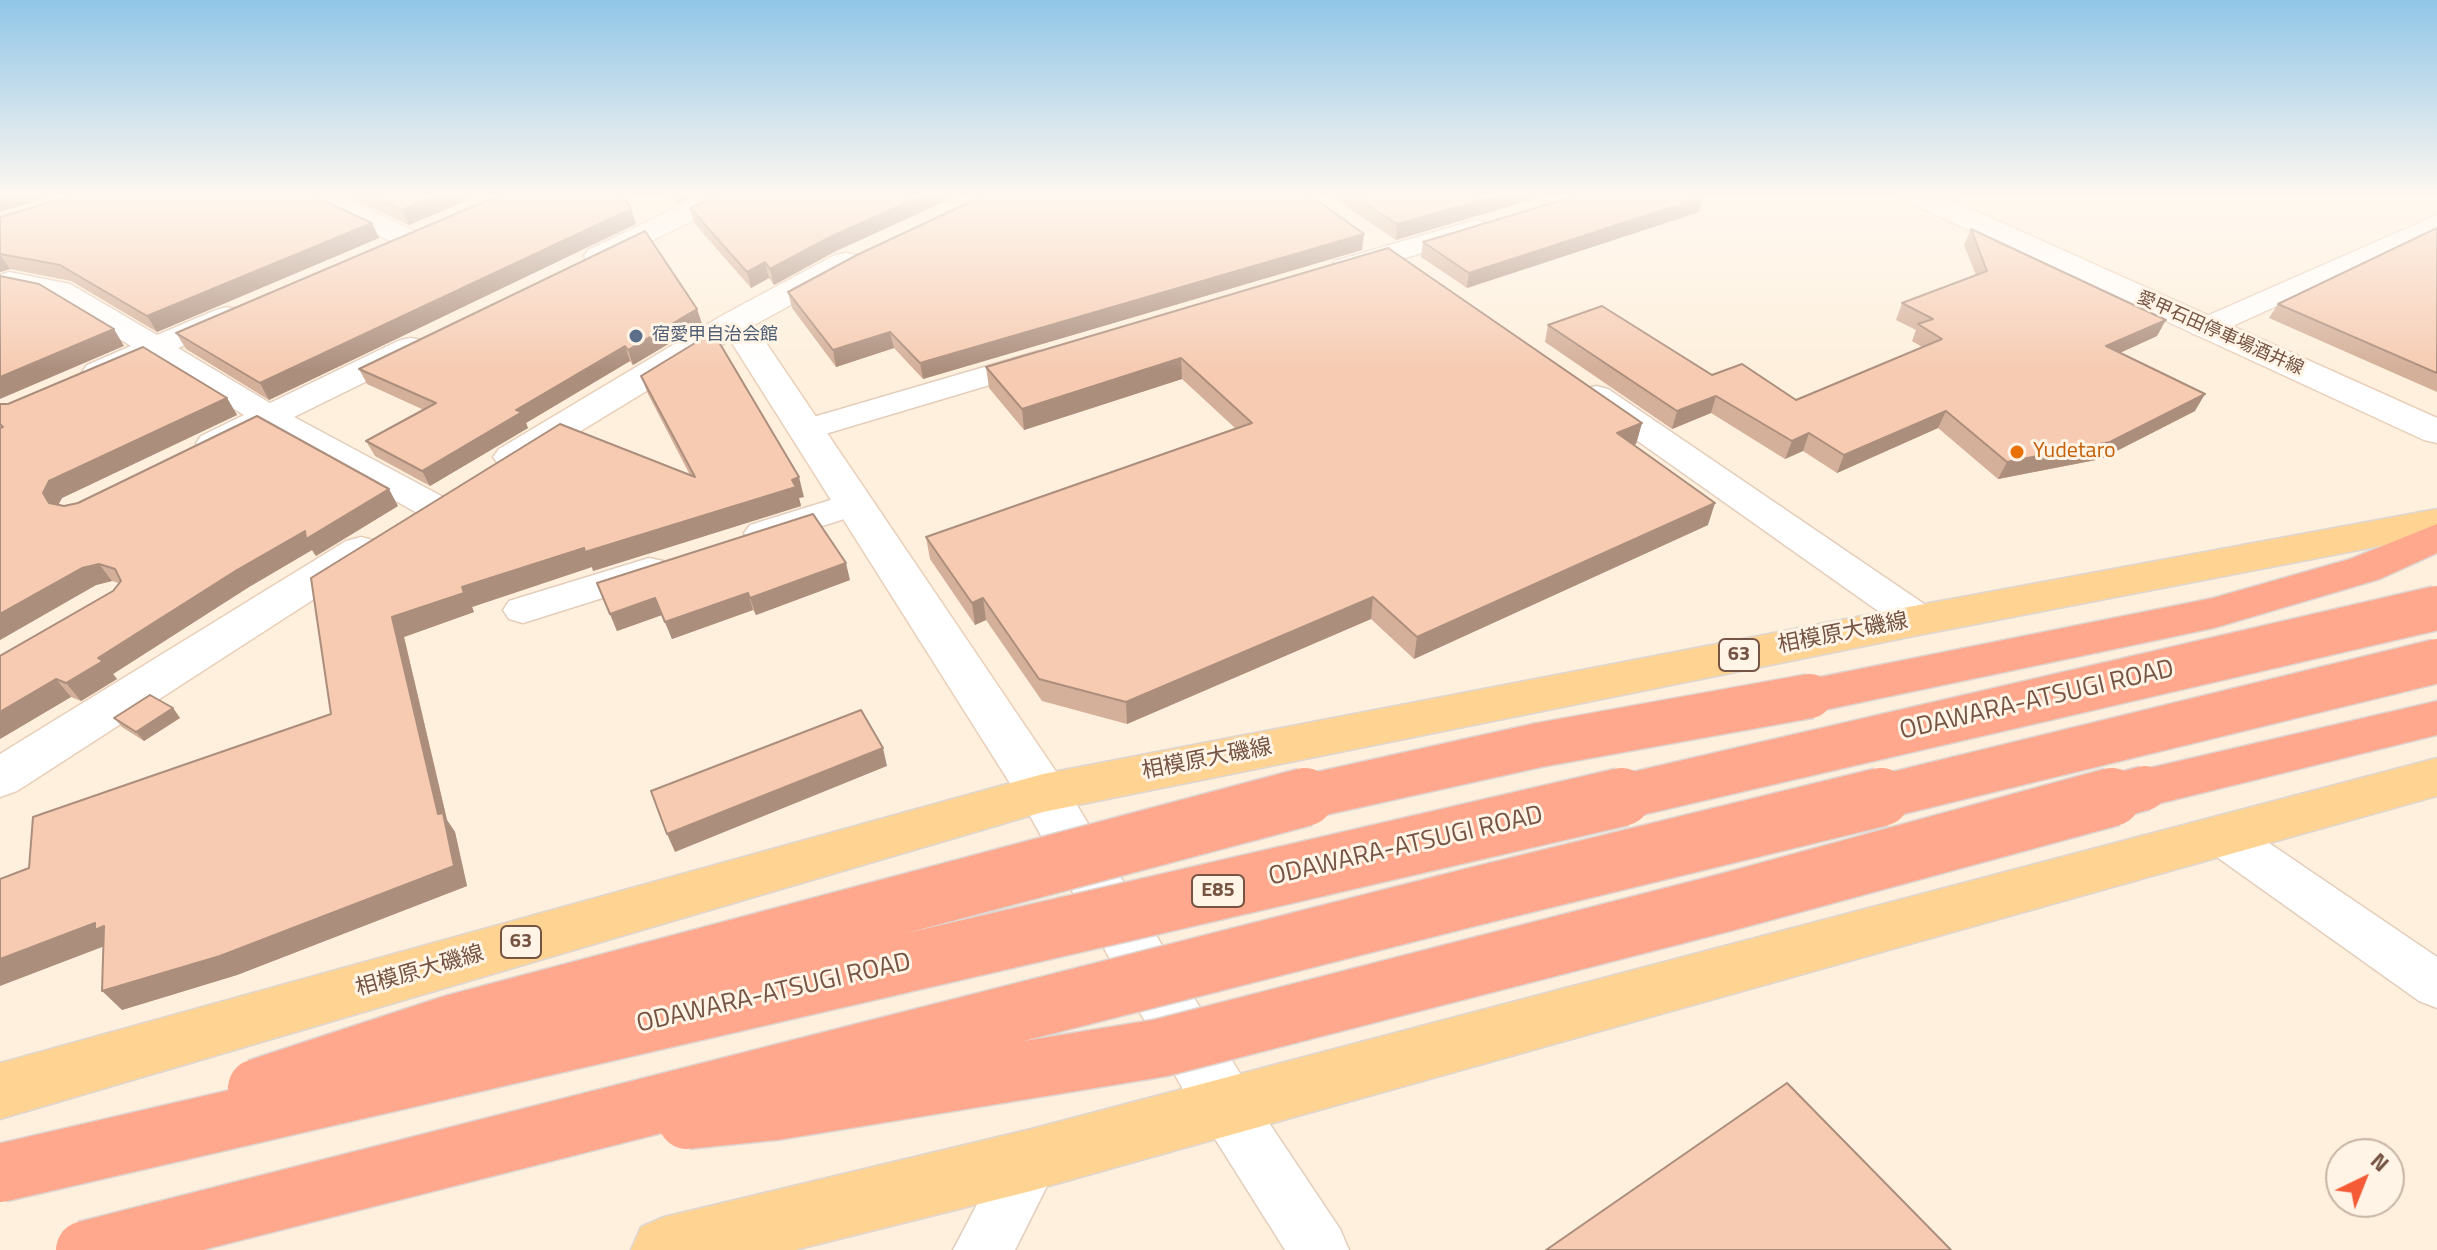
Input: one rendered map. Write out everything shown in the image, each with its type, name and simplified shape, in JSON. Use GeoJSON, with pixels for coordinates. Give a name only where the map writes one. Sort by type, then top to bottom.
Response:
{"type":"FeatureCollection","features":[{"type":"Feature","properties":{"kind":"highway"},"geometry":{"type":"LineString","coordinates":[[0,1172],[452,1024],[1251,809],[1539,745],[1810,696],[2214,613],[2365,569],[2437,537]]}},
{"type":"Feature","properties":{"kind":"highway","name":"ODAWARA-ATSUGI ROAD"},"geometry":{"type":"LineString","coordinates":[[0,1172],[2437,608]]}},
{"type":"Feature","properties":{"kind":"highway"},"geometry":{"type":"LineString","coordinates":[[85,1250],[1472,897],[2437,661]]}},
{"type":"Feature","properties":{"kind":"highway"},"geometry":{"type":"LineString","coordinates":[[552,1132],[776,1111],[1160,1048],[1731,901],[2145,788],[2437,718]]}},
{"type":"Feature","properties":{"kind":"main road","name":"相模原大磯線"},"geometry":{"type":"LineString","coordinates":[[0,1091],[1043,793],[1919,620],[2437,522]]}},
{"type":"Feature","properties":{"kind":"main road"},"geometry":{"type":"LineString","coordinates":[[664,1250],[1031,1160],[2437,777]]}},
{"type":"Feature","properties":{"kind":"street"},"geometry":{"type":"LineString","coordinates":[[567,271],[603,253]]}},
{"type":"Feature","properties":{"kind":"street"},"geometry":{"type":"LineString","coordinates":[[0,778],[434,505],[735,322],[865,253]]}},
{"type":"Feature","properties":{"kind":"street"},"geometry":{"type":"LineString","coordinates":[[1391,253],[1404,262]]}},
{"type":"Feature","properties":{"kind":"street"},"geometry":{"type":"LineString","coordinates":[[1316,276],[1404,262],[1424,253]]}},
{"type":"Feature","properties":{"kind":"street","name":"愛甲石田停車場酒井線"},"geometry":{"type":"LineString","coordinates":[[2042,253],[2436,431]]}},
{"type":"Feature","properties":{"kind":"street"},"geometry":{"type":"LineString","coordinates":[[2204,328],[2337,280],[2388,253]]}},
{"type":"Feature","properties":{"kind":"street"},"geometry":{"type":"LineString","coordinates":[[9,281],[60,290],[268,416],[434,505]]}},
{"type":"Feature","properties":{"kind":"street"},"geometry":{"type":"LineString","coordinates":[[66,386],[252,305]]}},
{"type":"Feature","properties":{"kind":"street"},"geometry":{"type":"LineString","coordinates":[[735,322],[1043,793],[1225,1105],[1319,1250]]}},
{"type":"Feature","properties":{"kind":"street"},"geometry":{"type":"LineString","coordinates":[[186,456],[439,333]]}},
{"type":"Feature","properties":{"kind":"street"},"geometry":{"type":"LineString","coordinates":[[805,430],[1060,353]]}},
{"type":"Feature","properties":{"kind":"street"},"geometry":{"type":"LineString","coordinates":[[1571,379],[1919,620]]}},
{"type":"Feature","properties":{"kind":"street"},"geometry":{"type":"LineString","coordinates":[[734,542],[853,504]]}},
{"type":"Feature","properties":{"kind":"street"},"geometry":{"type":"LineString","coordinates":[[523,610],[625,564],[675,561]]}},
{"type":"Feature","properties":{"kind":"street"},"geometry":{"type":"LineString","coordinates":[[2224,837],[2437,985]]}},
{"type":"Feature","properties":{"kind":"street"},"geometry":{"type":"LineString","coordinates":[[983,1250],[1031,1160]]}},
{"type":"Feature","properties":{"kind":"building"},"geometry":{"type":"Polygon","coordinates":[[[299,253],[147,316],[60,265],[0,254],[299,253]]]}},
{"type":"Feature","properties":{"kind":"building"},"geometry":{"type":"Polygon","coordinates":[[[363,253],[536,253],[260,383],[176,333],[363,253]]]}},
{"type":"Feature","properties":{"kind":"building"},"geometry":{"type":"Polygon","coordinates":[[[599,253],[660,253],[697,309],[628,350],[625,346],[516,410],[522,412],[422,471],[366,441],[436,403],[359,369],[599,253]]]}},
{"type":"Feature","properties":{"kind":"building"},"geometry":{"type":"Polygon","coordinates":[[[730,253],[799,253],[770,269],[765,262],[747,272],[730,253]]]}},
{"type":"Feature","properties":{"kind":"building"},"geometry":{"type":"Polygon","coordinates":[[[1297,253],[920,363],[890,332],[833,350],[788,292],[857,255],[1297,253]]]}},
{"type":"Feature","properties":{"kind":"building"},"geometry":{"type":"Polygon","coordinates":[[[1370,253],[1396,253],[1642,423],[1617,433],[1715,503],[1417,637],[1373,597],[1126,702],[1039,679],[983,598],[972,603],[926,537],[1252,423],[1181,358],[1022,409],[986,367],[1370,253]]]}},
{"type":"Feature","properties":{"kind":"building"},"geometry":{"type":"Polygon","coordinates":[[[1440,253],[1530,253],[1469,273],[1440,253]]]}},
{"type":"Feature","properties":{"kind":"building"},"geometry":{"type":"Polygon","coordinates":[[[1980,253],[2023,253],[2166,320],[2106,346],[2205,394],[2110,442],[2007,462],[1946,411],[1844,455],[1809,433],[1792,441],[1716,396],[1677,411],[1548,325],[1602,306],[1712,375],[1742,364],[1796,400],[1942,339],[1918,324],[1933,319],[1902,303],[1987,271],[1980,253]]]}},
{"type":"Feature","properties":{"kind":"building"},"geometry":{"type":"Polygon","coordinates":[[[2384,253],[2437,253],[2437,373],[2278,304],[2384,253]]]}},
{"type":"Feature","properties":{"kind":"building"},"geometry":{"type":"Polygon","coordinates":[[[0,276],[39,284],[114,329],[0,377],[0,276]]]}},
{"type":"Feature","properties":{"kind":"building"},"geometry":{"type":"Polygon","coordinates":[[[713,332],[799,477],[792,480],[796,487],[462,587],[464,593],[392,617],[438,814],[443,813],[454,866],[220,956],[102,991],[104,926],[95,930],[95,923],[0,959],[0,879],[29,868],[33,817],[331,714],[311,578],[560,424],[695,477],[641,376],[713,332]]]}},
{"type":"Feature","properties":{"kind":"building"},"geometry":{"type":"Polygon","coordinates":[[[143,347],[227,398],[49,481],[43,493],[49,503],[64,506],[78,503],[257,416],[389,489],[306,539],[305,531],[237,570],[98,658],[103,661],[66,683],[56,679],[0,712],[0,656],[113,591],[121,581],[115,569],[99,564],[82,568],[0,614],[0,428],[3,427],[0,424],[0,404],[8,404],[143,347]]]}},
{"type":"Feature","properties":{"kind":"building"},"geometry":{"type":"Polygon","coordinates":[[[813,514],[846,563],[750,598],[748,593],[665,622],[655,598],[610,614],[597,583],[813,514]]]}},
{"type":"Feature","properties":{"kind":"building"},"geometry":{"type":"Polygon","coordinates":[[[150,695],[173,708],[136,732],[114,718],[150,695]]]}},
{"type":"Feature","properties":{"kind":"building"},"geometry":{"type":"Polygon","coordinates":[[[861,710],[883,748],[667,834],[651,791],[861,710]]]}},
{"type":"Feature","properties":{"kind":"building"},"geometry":{"type":"Polygon","coordinates":[[[1787,1083],[1951,1250],[1546,1250],[1787,1083]]]}},
{"type":"Feature","properties":{"kind":"place","name":"宿愛甲自治会館"},"geometry":{"type":"Point","coordinates":[636,336]}},
{"type":"Feature","properties":{"kind":"place","name":"Yudetaro"},"geometry":{"type":"Point","coordinates":[2017,452]}}]}
